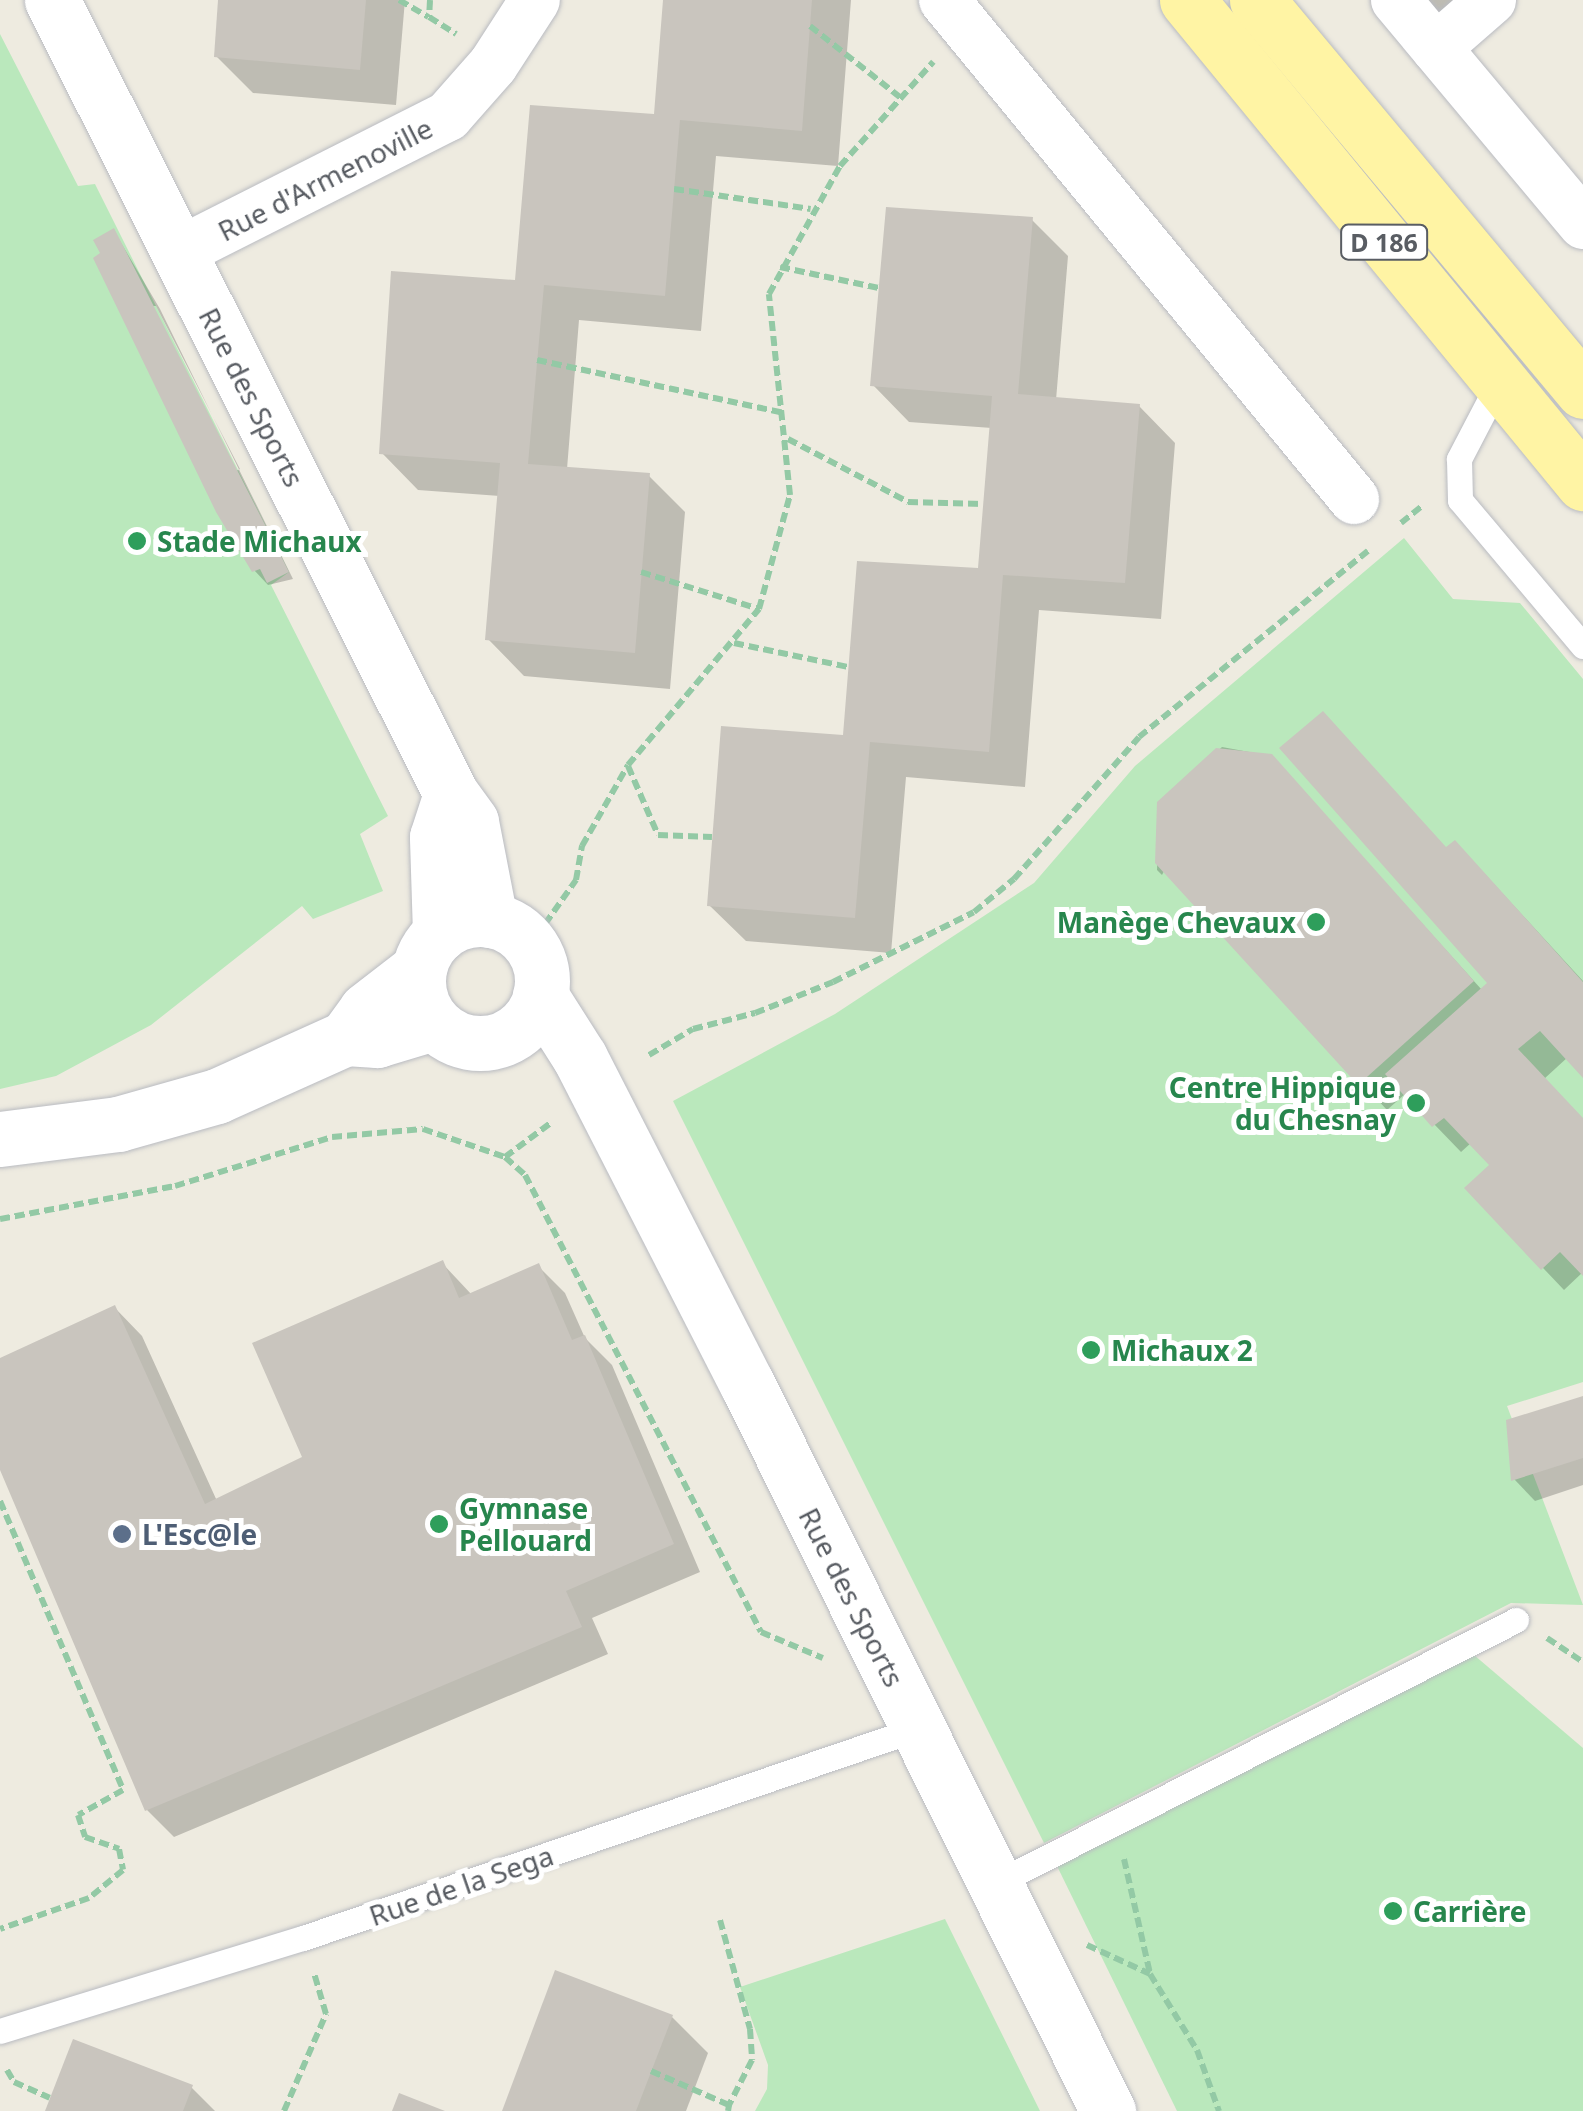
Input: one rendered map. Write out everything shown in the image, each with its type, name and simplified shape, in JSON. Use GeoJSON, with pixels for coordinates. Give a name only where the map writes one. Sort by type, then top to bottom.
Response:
{"type":"FeatureCollection","features":[{"type":"Feature","properties":{"kind":"main road","name":"Rue des Sports"},"geometry":{"type":"LineString","coordinates":[[52,0],[451,794],[470,822],[484,953],[574,1102],[919,1728],[1108,2111]]}},
{"type":"Feature","properties":{"kind":"main road","name":"D 186"},"geometry":{"type":"LineString","coordinates":[[1188,0],[1498,384],[1583,482]]}},
{"type":"Feature","properties":{"kind":"main road","name":"D 186"},"geometry":{"type":"LineString","coordinates":[[1257,0],[1583,391]]}},
{"type":"Feature","properties":{"kind":"main road","name":"Rue des Sports"},"geometry":{"type":"LineString","coordinates":[[434,1023],[420,998],[484,953]]}},
{"type":"Feature","properties":{"kind":"main road"},"geometry":{"type":"LineString","coordinates":[[0,1139],[163,1113],[217,1096],[346,1038],[377,1040],[434,1023],[459,1040],[505,1038],[521,1028],[484,953],[366,1010],[346,1038]]}},
{"type":"Feature","properties":{"kind":"main road"},"geometry":{"type":"LineString","coordinates":[[505,1038],[574,1102]]}},
{"type":"Feature","properties":{"kind":"street","name":"Rue d'Armenoville"},"geometry":{"type":"LineString","coordinates":[[179,252],[448,116],[493,66],[535,0]]}},
{"type":"Feature","properties":{"kind":"street"},"geometry":{"type":"LineString","coordinates":[[1396,0],[1583,224]]}},
{"type":"Feature","properties":{"kind":"street"},"geometry":{"type":"LineString","coordinates":[[1436,48],[1491,0]]}},
{"type":"Feature","properties":{"kind":"street"},"geometry":{"type":"LineString","coordinates":[[957,16],[1369,518]]}},
{"type":"Feature","properties":{"kind":"lane"},"geometry":{"type":"LineString","coordinates":[[1498,384],[1459,458],[1460,500],[1583,646]]}},
{"type":"Feature","properties":{"kind":"lane"},"geometry":{"type":"LineString","coordinates":[[994,1884],[1516,1620]]}},
{"type":"Feature","properties":{"kind":"lane","name":"Rue de la Sega"},"geometry":{"type":"LineString","coordinates":[[0,2031],[304,1938],[919,1728]]}},
{"type":"Feature","properties":{"kind":"path"},"geometry":{"type":"LineString","coordinates":[[399,0],[429,18]]}},
{"type":"Feature","properties":{"kind":"path"},"geometry":{"type":"LineString","coordinates":[[484,953],[576,880],[582,846],[628,765],[759,610],[790,495],[770,294],[811,209],[900,97],[957,16]]}},
{"type":"Feature","properties":{"kind":"path"},"geometry":{"type":"LineString","coordinates":[[810,26],[900,97]]}},
{"type":"Feature","properties":{"kind":"path"},"geometry":{"type":"LineString","coordinates":[[674,189],[811,209]]}},
{"type":"Feature","properties":{"kind":"path"},"geometry":{"type":"LineString","coordinates":[[780,267],[879,288]]}},
{"type":"Feature","properties":{"kind":"path"},"geometry":{"type":"LineString","coordinates":[[537,360],[784,413]]}},
{"type":"Feature","properties":{"kind":"path"},"geometry":{"type":"LineString","coordinates":[[786,438],[908,502],[983,504]]}},
{"type":"Feature","properties":{"kind":"path"},"geometry":{"type":"LineString","coordinates":[[1398,526],[1427,502],[1460,500]]}},
{"type":"Feature","properties":{"kind":"path"},"geometry":{"type":"LineString","coordinates":[[649,1055],[666,1040],[818,988],[974,912],[1014,880],[1139,736],[1369,518]]}},
{"type":"Feature","properties":{"kind":"path"},"geometry":{"type":"LineString","coordinates":[[641,572],[759,610]]}},
{"type":"Feature","properties":{"kind":"path"},"geometry":{"type":"LineString","coordinates":[[734,643],[848,667]]}},
{"type":"Feature","properties":{"kind":"path"},"geometry":{"type":"LineString","coordinates":[[628,765],[658,835],[712,837]]}},
{"type":"Feature","properties":{"kind":"path"},"geometry":{"type":"LineString","coordinates":[[505,1157],[574,1102]]}},
{"type":"Feature","properties":{"kind":"path"},"geometry":{"type":"LineString","coordinates":[[0,1219],[175,1186],[332,1137],[423,1129],[505,1157],[525,1175],[761,1632],[829,1660]]}},
{"type":"Feature","properties":{"kind":"path"},"geometry":{"type":"LineString","coordinates":[[0,1500],[123,1790],[78,1814],[85,1837],[119,1849],[122,1870],[89,1898],[0,1930]]}},
{"type":"Feature","properties":{"kind":"path"},"geometry":{"type":"LineString","coordinates":[[1136,1810],[1124,1860],[1126,1890],[1150,1974],[1197,2050],[1220,2111]]}},
{"type":"Feature","properties":{"kind":"path"},"geometry":{"type":"LineString","coordinates":[[651,2071],[729,2108],[752,2060],[750,2030],[720,1920]]}},
{"type":"Feature","properties":{"kind":"path"},"geometry":{"type":"LineString","coordinates":[[284,2111],[326,2014],[304,1938]]}},
{"type":"Feature","properties":{"kind":"path"},"geometry":{"type":"LineString","coordinates":[[1085,1944],[1150,1974]]}},
{"type":"Feature","properties":{"kind":"path"},"geometry":{"type":"LineString","coordinates":[[0,2055],[14,2082],[50,2098]]}},
{"type":"Feature","properties":{"kind":"green space","name":"Stade Michaux"},"geometry":{"type":"Polygon","coordinates":[[[0,34],[78,186],[95,184],[289,572],[271,585],[388,816],[360,834],[383,891],[313,919],[302,906],[151,1025],[56,1076],[0,1089],[0,34]]]}},
{"type":"Feature","properties":{"kind":"green space"},"geometry":{"type":"Polygon","coordinates":[[[1404,538],[1453,599],[1520,603],[1583,679],[1583,1382],[1507,1406],[1583,1605],[1511,1603],[1044,1843],[673,1101],[835,1014],[1034,883],[1135,766],[1404,538]]]}},
{"type":"Feature","properties":{"kind":"green space","name":"Carrière"},"geometry":{"type":"Polygon","coordinates":[[[1474,1655],[1583,1748],[1583,2111],[1177,2111],[1057,1866],[1474,1655]]]}},
{"type":"Feature","properties":{"kind":"green space"},"geometry":{"type":"Polygon","coordinates":[[[945,1919],[1040,2111],[755,2111],[767,2089],[768,2065],[740,1987],[945,1919]]]}},
{"type":"Feature","properties":{"kind":"building"},"geometry":{"type":"Polygon","coordinates":[[[218,0],[366,0],[360,70],[214,57],[218,0]]]}},
{"type":"Feature","properties":{"kind":"building"},"geometry":{"type":"Polygon","coordinates":[[[663,0],[812,0],[802,131],[680,120],[665,296],[544,285],[528,464],[650,473],[635,653],[485,640],[500,463],[379,454],[391,271],[515,280],[530,105],[654,114],[663,0]]]}},
{"type":"Feature","properties":{"kind":"building"},"geometry":{"type":"Polygon","coordinates":[[[886,207],[1033,217],[1018,394],[1140,404],[1125,583],[1003,575],[989,752],[870,742],[855,918],[707,906],[721,726],[843,735],[857,561],[978,568],[992,396],[870,386],[886,207]]]}},
{"type":"Feature","properties":{"kind":"building"},"geometry":{"type":"Polygon","coordinates":[[[114,228],[289,572],[267,583],[260,569],[252,572],[216,512],[93,258],[100,253],[93,240],[114,228]]]}},
{"type":"Feature","properties":{"kind":"building"},"geometry":{"type":"Polygon","coordinates":[[[1323,711],[1446,847],[1455,840],[1583,982],[1583,1078],[1540,1031],[1518,1049],[1583,1118],[1583,1276],[1560,1252],[1541,1270],[1464,1188],[1489,1165],[1444,1118],[1432,1127],[1385,1074],[1487,983],[1279,748],[1323,711]]]}},
{"type":"Feature","properties":{"kind":"building","name":"Manège Chevaux"},"geometry":{"type":"Polygon","coordinates":[[[1216,748],[1272,754],[1474,981],[1358,1085],[1155,863],[1157,802],[1216,748]]]}},
{"type":"Feature","properties":{"kind":"building","name":"Gymnase Pellouard"},"geometry":{"type":"Polygon","coordinates":[[[443,1260],[459,1298],[539,1263],[572,1340],[585,1335],[674,1544],[566,1591],[582,1627],[145,1811],[0,1470],[0,1358],[115,1305],[205,1504],[302,1457],[252,1343],[443,1260]]]}},
{"type":"Feature","properties":{"kind":"building"},"geometry":{"type":"Polygon","coordinates":[[[1583,1396],[1583,1458],[1511,1481],[1506,1420],[1583,1396]]]}},
{"type":"Feature","properties":{"kind":"building"},"geometry":{"type":"Polygon","coordinates":[[[555,1970],[673,2015],[636,2111],[502,2111],[555,1970]]]}},
{"type":"Feature","properties":{"kind":"building"},"geometry":{"type":"Polygon","coordinates":[[[73,2039],[193,2085],[183,2111],[45,2111],[73,2039]]]}},
{"type":"Feature","properties":{"kind":"building"},"geometry":{"type":"Polygon","coordinates":[[[399,2093],[445,2111],[392,2111],[399,2093]]]}},
{"type":"Feature","properties":{"kind":"place","name":"Stade Michaux"},"geometry":{"type":"Point","coordinates":[137,541]}},
{"type":"Feature","properties":{"kind":"place","name":"Manège Chevaux"},"geometry":{"type":"Point","coordinates":[1316,922]}},
{"type":"Feature","properties":{"kind":"place","name":"Centre Hippique du Chesnay"},"geometry":{"type":"Point","coordinates":[1416,1103]}},
{"type":"Feature","properties":{"kind":"place","name":"Michaux 2"},"geometry":{"type":"Point","coordinates":[1091,1350]}},
{"type":"Feature","properties":{"kind":"place","name":"Gymnase Pellouard"},"geometry":{"type":"Point","coordinates":[439,1524]}},
{"type":"Feature","properties":{"kind":"place","name":"L'Esc@le"},"geometry":{"type":"Point","coordinates":[122,1534]}},
{"type":"Feature","properties":{"kind":"place","name":"Carrière"},"geometry":{"type":"Point","coordinates":[1393,1911]}}]}
